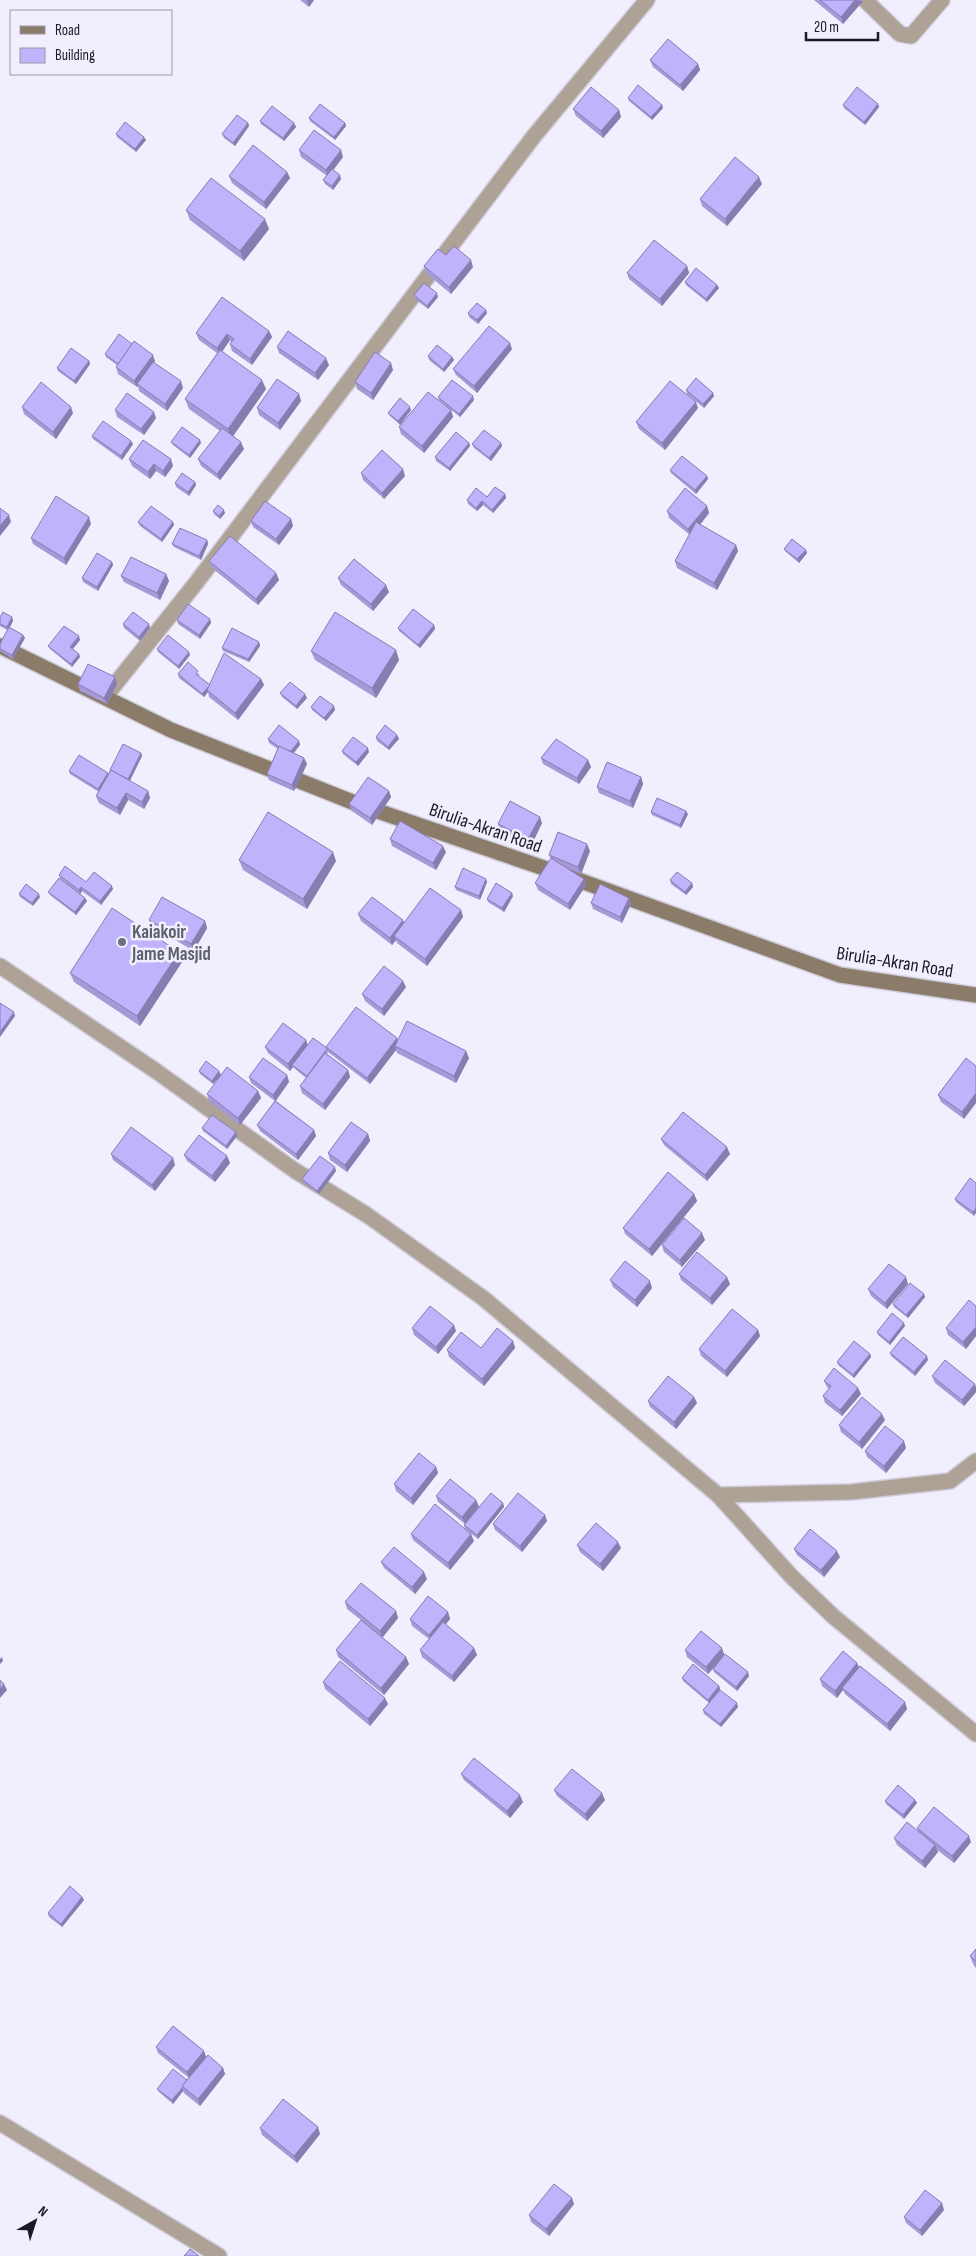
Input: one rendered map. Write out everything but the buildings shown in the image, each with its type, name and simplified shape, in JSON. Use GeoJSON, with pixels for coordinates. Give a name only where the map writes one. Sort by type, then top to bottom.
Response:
{"type":"FeatureCollection","features":[{"type":"Feature","properties":{"kind":"street"},"geometry":{"type":"LineString","coordinates":[[104,698],[196,582],[534,136],[647,0]]}},
{"type":"Feature","properties":{"kind":"street"},"geometry":{"type":"LineString","coordinates":[[865,0],[900,34],[911,36],[942,0]]}},
{"type":"Feature","properties":{"kind":"street","name":"Birulia-Akran Road"},"geometry":{"type":"LineString","coordinates":[[0,646],[171,730],[360,804],[840,975],[974,991]]}},
{"type":"Feature","properties":{"kind":"street"},"geometry":{"type":"LineString","coordinates":[[0,966],[156,1071],[294,1170],[367,1215],[483,1298],[718,1495],[792,1577],[834,1617],[976,1734]]}},
{"type":"Feature","properties":{"kind":"street"},"geometry":{"type":"LineString","coordinates":[[718,1495],[851,1492],[950,1481],[976,1462]]}},
{"type":"Feature","properties":{"kind":"street"},"geometry":{"type":"LineString","coordinates":[[0,2123],[219,2256]]}},
{"type":"Feature","properties":{"kind":"place","name":"Kaiakoir Jame Masjid"},"geometry":{"type":"Point","coordinates":[122,942]}}]}
